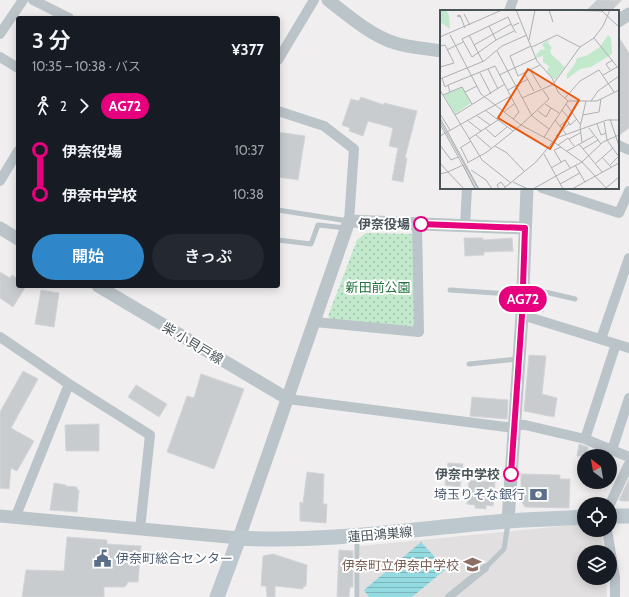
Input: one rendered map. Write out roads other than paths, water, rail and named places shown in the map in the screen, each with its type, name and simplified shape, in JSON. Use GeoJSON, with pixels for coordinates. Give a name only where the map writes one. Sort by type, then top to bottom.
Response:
{"type":"FeatureCollection","features":[{"type":"Feature","properties":{"kind":"main road"},"geometry":{"type":"LineString","coordinates":[[617,516],[629,516]]}},
{"type":"Feature","properties":{"kind":"main road","name":"蓮田鴻巣線"},"geometry":{"type":"LineString","coordinates":[[239,538],[278,540],[357,536],[508,521],[577,517]]}},
{"type":"Feature","properties":{"kind":"main road"},"geometry":{"type":"LineString","coordinates":[[217,597],[239,538]]}},
{"type":"Feature","properties":{"kind":"street"},"geometry":{"type":"LineString","coordinates":[[0,34],[23,0]]}},
{"type":"Feature","properties":{"kind":"street"},"geometry":{"type":"LineString","coordinates":[[33,0],[53,15]]}},
{"type":"Feature","properties":{"kind":"street"},"geometry":{"type":"LineString","coordinates":[[280,57],[314,0]]}},
{"type":"Feature","properties":{"kind":"street"},"geometry":{"type":"LineString","coordinates":[[328,0],[379,37],[396,43],[440,51]]}},
{"type":"Feature","properties":{"kind":"street"},"geometry":{"type":"LineString","coordinates":[[509,10],[513,0]]}},
{"type":"Feature","properties":{"kind":"street"},"geometry":{"type":"LineString","coordinates":[[619,20],[629,14]]}},
{"type":"Feature","properties":{"kind":"street"},"geometry":{"type":"LineString","coordinates":[[0,57],[16,67]]}},
{"type":"Feature","properties":{"kind":"street"},"geometry":{"type":"LineString","coordinates":[[0,516],[239,538],[348,225],[354,149],[324,126],[280,112]]}},
{"type":"Feature","properties":{"kind":"street"},"geometry":{"type":"LineString","coordinates":[[619,145],[629,150]]}},
{"type":"Feature","properties":{"kind":"street"},"geometry":{"type":"LineString","coordinates":[[0,181],[16,154]]}},
{"type":"Feature","properties":{"kind":"street"},"geometry":{"type":"LineString","coordinates":[[465,226],[467,189]]}},
{"type":"Feature","properties":{"kind":"street"},"geometry":{"type":"LineString","coordinates":[[508,521],[522,315],[527,189]]}},
{"type":"Feature","properties":{"kind":"street"},"geometry":{"type":"LineString","coordinates":[[545,189],[619,213],[629,191]]}},
{"type":"Feature","properties":{"kind":"street"},"geometry":{"type":"LineString","coordinates":[[348,225],[417,224],[525,228]]}},
{"type":"Feature","properties":{"kind":"street"},"geometry":{"type":"LineString","coordinates":[[315,322],[419,332],[417,224]]}},
{"type":"Feature","properties":{"kind":"street"},"geometry":{"type":"LineString","coordinates":[[0,228],[16,238]]}},
{"type":"Feature","properties":{"kind":"street"},"geometry":{"type":"LineString","coordinates":[[601,339],[629,258]]}},
{"type":"Feature","properties":{"kind":"street","name":"柴 小貝戸線"},"geometry":{"type":"LineString","coordinates":[[105,288],[288,399]]}},
{"type":"Feature","properties":{"kind":"street"},"geometry":{"type":"LineString","coordinates":[[522,315],[629,348]]}},
{"type":"Feature","properties":{"kind":"street"},"geometry":{"type":"LineString","coordinates":[[0,337],[69,384],[150,435],[140,529]]}},
{"type":"Feature","properties":{"kind":"street"},"geometry":{"type":"LineString","coordinates":[[585,439],[616,344]]}},
{"type":"Feature","properties":{"kind":"street"},"geometry":{"type":"LineString","coordinates":[[16,518],[69,384]]}},
{"type":"Feature","properties":{"kind":"street"},"geometry":{"type":"LineString","coordinates":[[612,449],[629,398]]}},
{"type":"Feature","properties":{"kind":"street"},"geometry":{"type":"LineString","coordinates":[[288,399],[514,427],[525,425],[585,439],[610,449]]}},
{"type":"Feature","properties":{"kind":"street"},"geometry":{"type":"LineString","coordinates":[[617,452],[629,457]]}},
{"type":"Feature","properties":{"kind":"street"},"geometry":{"type":"LineString","coordinates":[[613,497],[629,464]]}},
{"type":"Feature","properties":{"kind":"street"},"geometry":{"type":"LineString","coordinates":[[608,537],[615,578],[614,597]]}},
{"type":"Feature","properties":{"kind":"street"},"geometry":{"type":"LineString","coordinates":[[449,597],[486,568]]}},
{"type":"Feature","properties":{"kind":"lane"},"geometry":{"type":"LineString","coordinates":[[280,210],[348,225]]}},
{"type":"Feature","properties":{"kind":"lane"},"geometry":{"type":"LineString","coordinates":[[280,240],[311,244],[318,225],[348,225]]}},
{"type":"Feature","properties":{"kind":"lane"},"geometry":{"type":"LineString","coordinates":[[450,290],[523,291],[575,299]]}},
{"type":"Feature","properties":{"kind":"lane"},"geometry":{"type":"LineString","coordinates":[[468,364],[519,359]]}},
{"type":"Feature","properties":{"kind":"lane"},"geometry":{"type":"LineString","coordinates":[[486,568],[504,549],[508,521]]}},
{"type":"Feature","properties":{"kind":"lane"},"geometry":{"type":"LineString","coordinates":[[357,536],[357,597]]}},
{"type":"Feature","properties":{"kind":"water"},"geometry":{"type":"Polygon","coordinates":[[[421,542],[446,569],[412,597],[369,597],[364,590],[421,542]]]}},
{"type":"Feature","properties":{"kind":"place","name":"伊奈役場"},"geometry":{"type":"Point","coordinates":[421,224]}},
{"type":"Feature","properties":{"kind":"place","name":"伊奈中学校"},"geometry":{"type":"Point","coordinates":[511,474]}},
{"type":"Feature","properties":{"kind":"place","name":"埼玉りそな銀行"},"geometry":{"type":"Point","coordinates":[538,494]}},
{"type":"Feature","properties":{"kind":"place","name":"伊奈町総合センター"},"geometry":{"type":"Point","coordinates":[103,558]}},
{"type":"Feature","properties":{"kind":"place","name":"伊奈町立伊奈中学校"},"geometry":{"type":"Point","coordinates":[472,565]}},
{"type":"Feature","properties":{"kind":"park label","name":"新田前公園"},"geometry":{"type":"Point","coordinates":[378,287]}}]}
